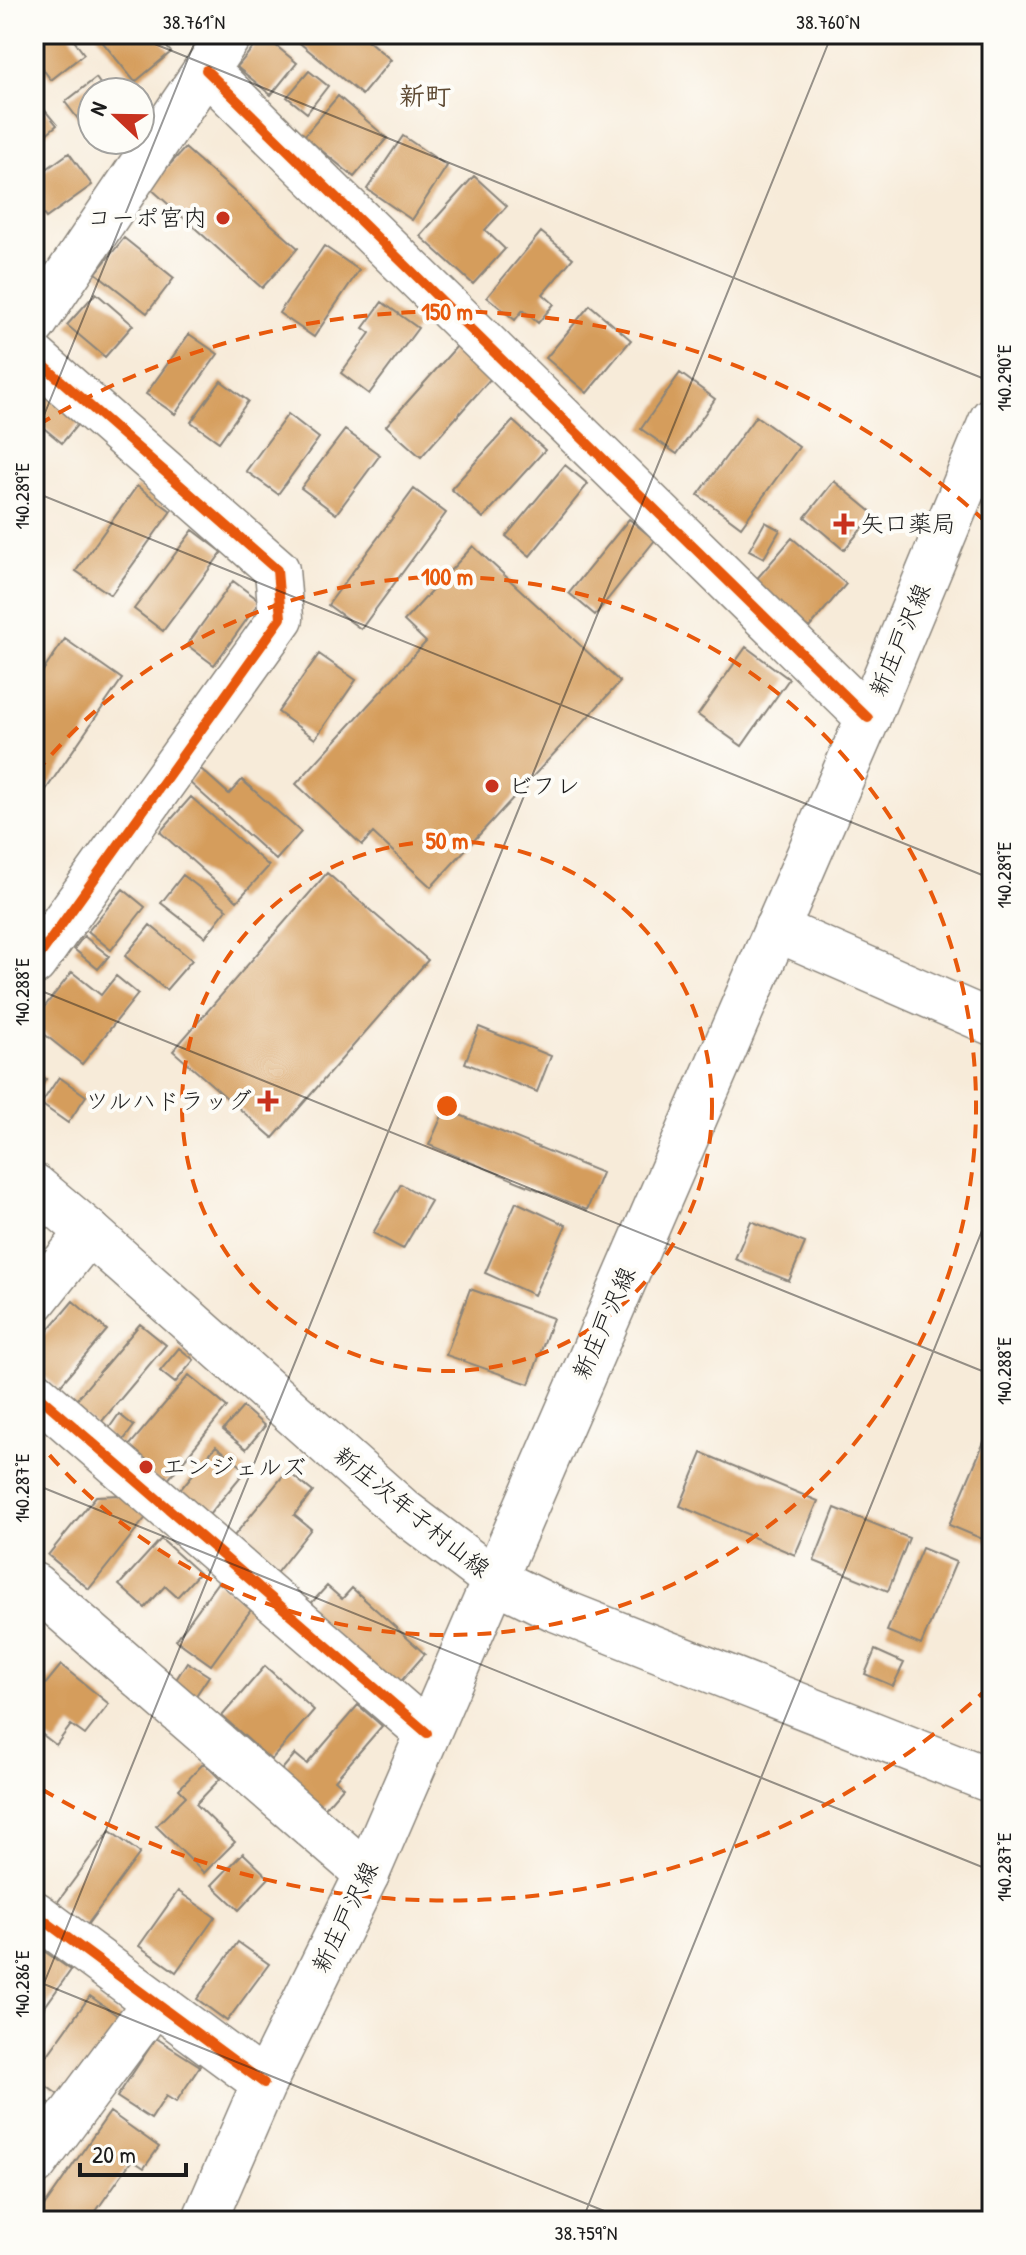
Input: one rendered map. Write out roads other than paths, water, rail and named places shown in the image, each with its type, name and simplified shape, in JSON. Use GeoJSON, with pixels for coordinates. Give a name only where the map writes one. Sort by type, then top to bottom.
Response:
{"type":"FeatureCollection","features":[{"type":"Feature","properties":{"kind":"street"},"geometry":{"type":"LineString","coordinates":[[40,296],[230,34]]}},
{"type":"Feature","properties":{"kind":"street"},"geometry":{"type":"LineString","coordinates":[[206,70],[868,718]]}},
{"type":"Feature","properties":{"kind":"street"},"geometry":{"type":"LineString","coordinates":[[34,357],[277,570],[281,618],[34,963]]}},
{"type":"Feature","properties":{"kind":"street","name":"新庄戸沢線"},"geometry":{"type":"LineString","coordinates":[[204,2221],[264,2083],[367,1874],[990,429]]}},
{"type":"Feature","properties":{"kind":"street"},"geometry":{"type":"LineString","coordinates":[[776,929],[992,1023]]}},
{"type":"Feature","properties":{"kind":"street","name":"新庄次年子村山線"},"geometry":{"type":"LineString","coordinates":[[34,1186],[403,1511],[493,1579],[555,1609],[992,1781]]}},
{"type":"Feature","properties":{"kind":"street"},"geometry":{"type":"LineString","coordinates":[[34,1301],[89,1232]]}},
{"type":"Feature","properties":{"kind":"street"},"geometry":{"type":"LineString","coordinates":[[34,1392],[427,1733]]}},
{"type":"Feature","properties":{"kind":"street"},"geometry":{"type":"LineString","coordinates":[[34,1585],[367,1874]]}},
{"type":"Feature","properties":{"kind":"street"},"geometry":{"type":"LineString","coordinates":[[34,1913],[264,2083]]}},
{"type":"Feature","properties":{"kind":"street"},"geometry":{"type":"LineString","coordinates":[[34,2164],[155,2002]]}},
{"type":"Feature","properties":{"kind":"place","name":"コーポ宮内"},"geometry":{"type":"Point","coordinates":[223,218]}},
{"type":"Feature","properties":{"kind":"place","name":"矢口薬局"},"geometry":{"type":"Point","coordinates":[844,524]}},
{"type":"Feature","properties":{"kind":"place","name":"ビフレ"},"geometry":{"type":"Point","coordinates":[492,786]}},
{"type":"Feature","properties":{"kind":"place","name":"ツルハドラッグ"},"geometry":{"type":"Point","coordinates":[268,1101]}},
{"type":"Feature","properties":{"kind":"place","name":"エンジェルズ"},"geometry":{"type":"Point","coordinates":[146,1467]}},
{"type":"Feature","properties":{"kind":"district","name":"新町"},"geometry":{"type":"Point","coordinates":[425,96]}}]}
